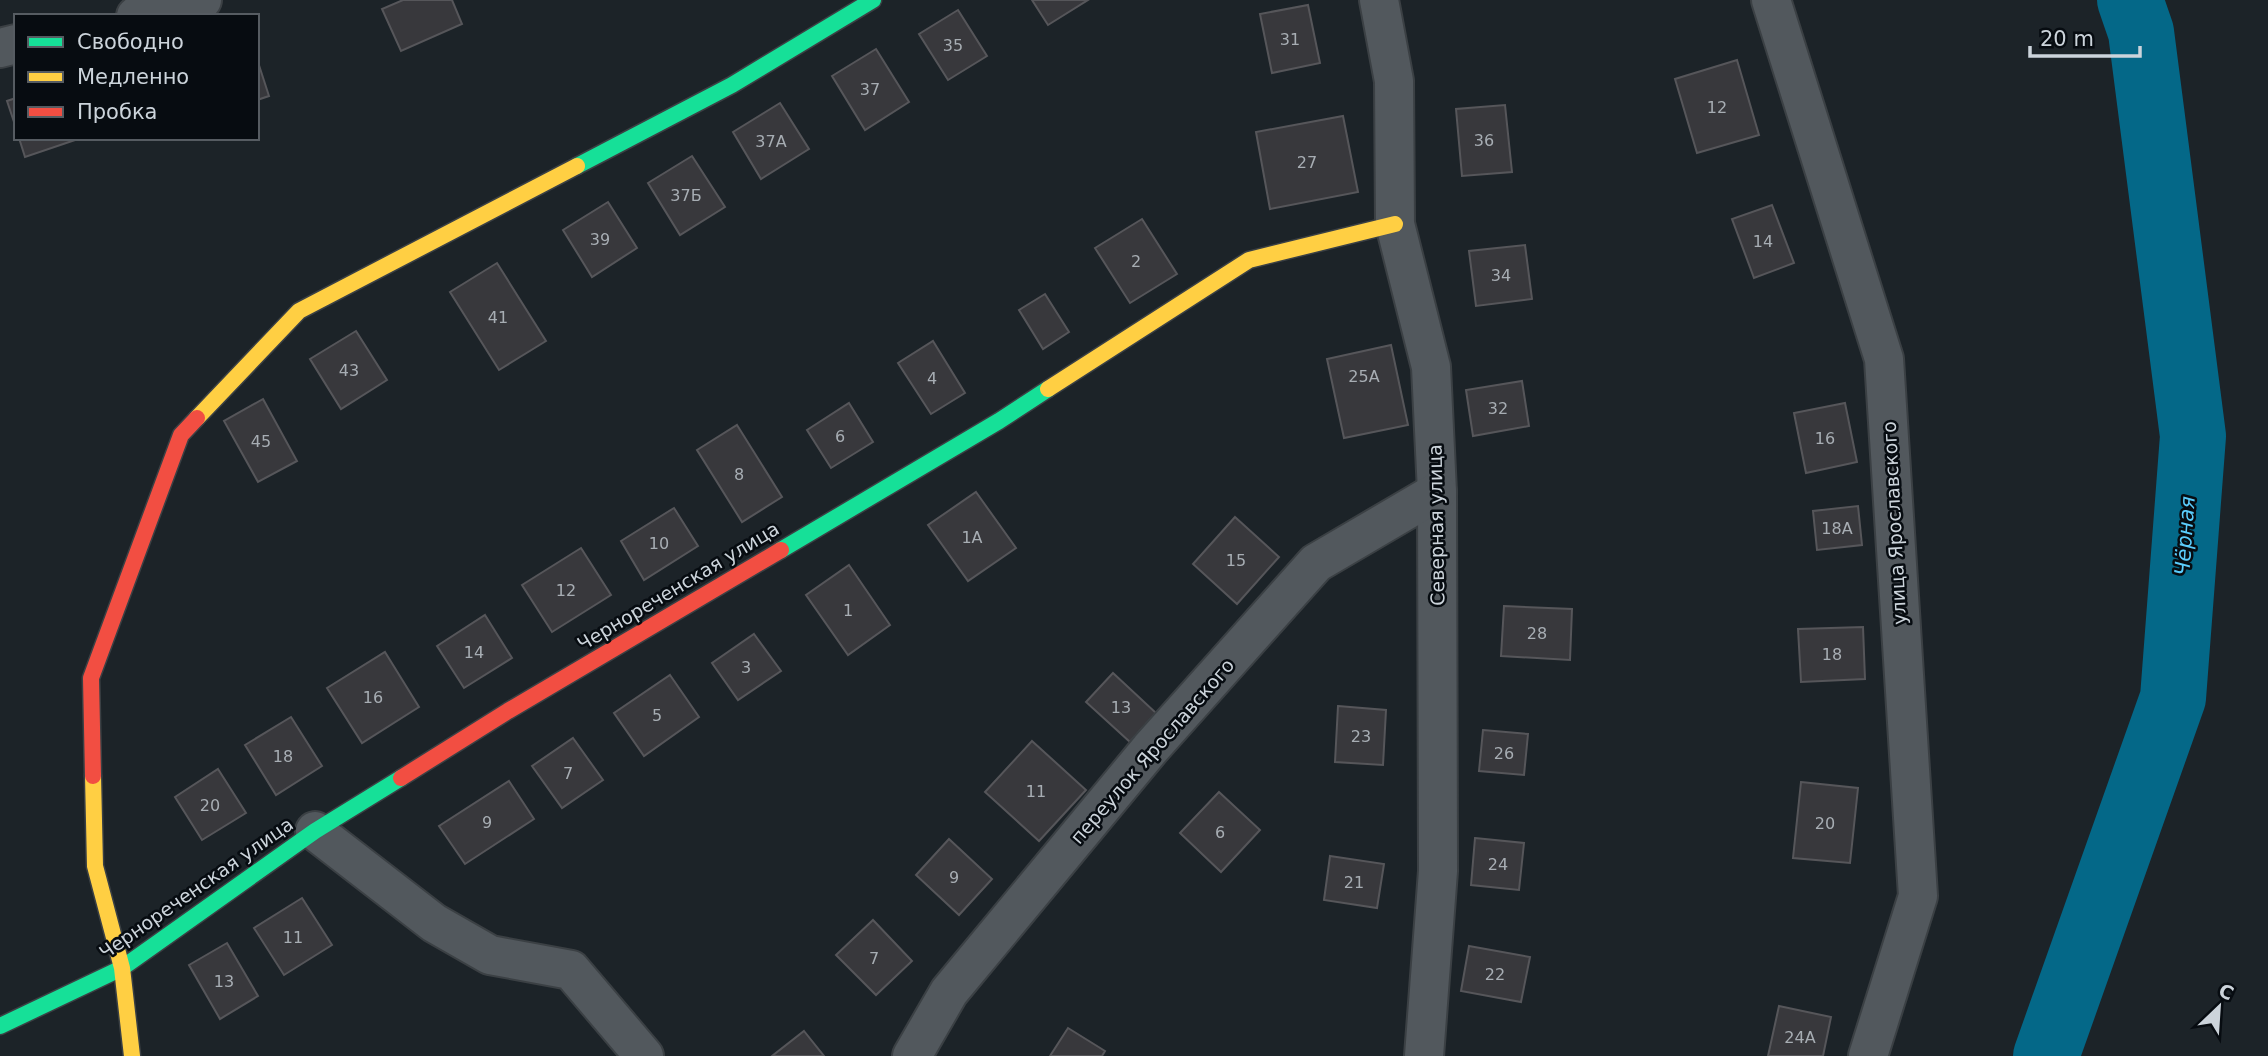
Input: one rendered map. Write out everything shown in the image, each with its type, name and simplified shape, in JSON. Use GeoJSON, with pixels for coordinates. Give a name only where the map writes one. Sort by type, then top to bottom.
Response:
{"type":"FeatureCollection","features":[{"type":"Feature","properties":{"kind":"street"},"geometry":{"type":"LineString","coordinates":[[144,14],[202,0]]}},
{"type":"Feature","properties":{"kind":"street"},"geometry":{"type":"LineString","coordinates":[[132,1056],[122,968],[95,866],[91,678],[181,435],[299,312],[732,85],[873,0]]}},
{"type":"Feature","properties":{"kind":"street","name":"Северная улица"},"geometry":{"type":"LineString","coordinates":[[1379,0],[1394,81],[1395,224],[1431,367],[1437,492],[1438,871],[1424,1056]]}},
{"type":"Feature","properties":{"kind":"street","name":"улица Ярославского"},"geometry":{"type":"LineString","coordinates":[[1771,0],[1884,359],[1918,896],[1868,1056]]}},
{"type":"Feature","properties":{"kind":"street","name":"Чернореченская улица"},"geometry":{"type":"LineString","coordinates":[[0,1026],[122,968],[315,831],[508,711],[999,421],[1249,260],[1395,224]]}},
{"type":"Feature","properties":{"kind":"street","name":"переулок Ярославского"},"geometry":{"type":"LineString","coordinates":[[912,1056],[949,992],[1150,749],[1316,563],[1437,492]]}},
{"type":"Feature","properties":{"kind":"street"},"geometry":{"type":"LineString","coordinates":[[315,831],[434,923],[490,955],[571,970],[644,1056]]}},
{"type":"Feature","properties":{"kind":"building"},"geometry":{"type":"Polygon","coordinates":[[[403,0],[452,0],[462,24],[401,51],[382,9],[403,0]]]}},
{"type":"Feature","properties":{"kind":"building"},"geometry":{"type":"Polygon","coordinates":[[[1032,0],[1088,0],[1048,25],[1032,0]]]}},
{"type":"Feature","properties":{"kind":"building"},"geometry":{"type":"Polygon","coordinates":[[[1308,5],[1320,63],[1272,73],[1260,14],[1308,5]]]}},
{"type":"Feature","properties":{"kind":"building"},"geometry":{"type":"Polygon","coordinates":[[[958,10],[987,56],[948,80],[919,34],[958,10]]]}},
{"type":"Feature","properties":{"kind":"building"},"geometry":{"type":"Polygon","coordinates":[[[876,49],[909,102],[865,130],[832,76],[876,49]]]}},
{"type":"Feature","properties":{"kind":"building"},"geometry":{"type":"Polygon","coordinates":[[[1737,60],[1759,135],[1697,153],[1675,79],[1737,60]]]}},
{"type":"Feature","properties":{"kind":"building"},"geometry":{"type":"Polygon","coordinates":[[[259,65],[269,96],[259,99],[259,65]]]}},
{"type":"Feature","properties":{"kind":"building"},"geometry":{"type":"Polygon","coordinates":[[[14,99],[14,122],[7,101],[14,99]]]}},
{"type":"Feature","properties":{"kind":"building"},"geometry":{"type":"Polygon","coordinates":[[[780,103],[809,149],[761,179],[733,132],[780,103]]]}},
{"type":"Feature","properties":{"kind":"building"},"geometry":{"type":"Polygon","coordinates":[[[1505,105],[1512,172],[1462,176],[1456,109],[1505,105]]]}},
{"type":"Feature","properties":{"kind":"building"},"geometry":{"type":"Polygon","coordinates":[[[1343,116],[1358,192],[1270,209],[1256,132],[1343,116]]]}},
{"type":"Feature","properties":{"kind":"building"},"geometry":{"type":"Polygon","coordinates":[[[20,140],[75,140],[25,157],[20,140]]]}},
{"type":"Feature","properties":{"kind":"building"},"geometry":{"type":"Polygon","coordinates":[[[692,156],[725,207],[680,235],[648,183],[692,156]]]}},
{"type":"Feature","properties":{"kind":"building"},"geometry":{"type":"Polygon","coordinates":[[[608,202],[637,248],[592,277],[563,230],[608,202]]]}},
{"type":"Feature","properties":{"kind":"building"},"geometry":{"type":"Polygon","coordinates":[[[1772,205],[1794,263],[1754,278],[1732,219],[1772,205]]]}},
{"type":"Feature","properties":{"kind":"building"},"geometry":{"type":"Polygon","coordinates":[[[1142,219],[1177,274],[1130,303],[1095,248],[1142,219]]]}},
{"type":"Feature","properties":{"kind":"building"},"geometry":{"type":"Polygon","coordinates":[[[1525,245],[1532,299],[1476,306],[1469,251],[1525,245]]]}},
{"type":"Feature","properties":{"kind":"building"},"geometry":{"type":"Polygon","coordinates":[[[497,263],[546,341],[499,370],[450,292],[497,263]]]}},
{"type":"Feature","properties":{"kind":"building"},"geometry":{"type":"Polygon","coordinates":[[[1045,294],[1069,332],[1043,349],[1019,310],[1045,294]]]}},
{"type":"Feature","properties":{"kind":"building"},"geometry":{"type":"Polygon","coordinates":[[[356,331],[387,380],[341,409],[310,359],[356,331]]]}},
{"type":"Feature","properties":{"kind":"building"},"geometry":{"type":"Polygon","coordinates":[[[933,341],[965,393],[931,414],[898,363],[933,341]]]}},
{"type":"Feature","properties":{"kind":"building"},"geometry":{"type":"Polygon","coordinates":[[[1391,345],[1408,425],[1344,438],[1327,359],[1391,345]]]}},
{"type":"Feature","properties":{"kind":"building"},"geometry":{"type":"Polygon","coordinates":[[[1522,381],[1529,426],[1473,436],[1466,390],[1522,381]]]}},
{"type":"Feature","properties":{"kind":"building"},"geometry":{"type":"Polygon","coordinates":[[[263,399],[297,461],[258,482],[224,421],[263,399]]]}},
{"type":"Feature","properties":{"kind":"building"},"geometry":{"type":"Polygon","coordinates":[[[849,403],[873,442],[831,468],[807,430],[849,403]]]}},
{"type":"Feature","properties":{"kind":"building"},"geometry":{"type":"Polygon","coordinates":[[[1845,403],[1857,462],[1806,473],[1794,413],[1845,403]]]}},
{"type":"Feature","properties":{"kind":"building"},"geometry":{"type":"Polygon","coordinates":[[[737,425],[782,497],[742,522],[697,450],[737,425]]]}},
{"type":"Feature","properties":{"kind":"building"},"geometry":{"type":"Polygon","coordinates":[[[976,492],[1016,548],[968,581],[928,525],[976,492]]]}},
{"type":"Feature","properties":{"kind":"building"},"geometry":{"type":"Polygon","coordinates":[[[1858,506],[1862,545],[1817,550],[1813,511],[1858,506]]]}},
{"type":"Feature","properties":{"kind":"building"},"geometry":{"type":"Polygon","coordinates":[[[674,508],[698,546],[644,580],[621,541],[674,508]]]}},
{"type":"Feature","properties":{"kind":"building"},"geometry":{"type":"Polygon","coordinates":[[[1235,517],[1279,557],[1237,604],[1193,564],[1235,517]]]}},
{"type":"Feature","properties":{"kind":"building"},"geometry":{"type":"Polygon","coordinates":[[[581,548],[611,595],[552,632],[522,585],[581,548]]]}},
{"type":"Feature","properties":{"kind":"building"},"geometry":{"type":"Polygon","coordinates":[[[849,565],[890,625],[848,655],[806,595],[849,565]]]}},
{"type":"Feature","properties":{"kind":"building"},"geometry":{"type":"Polygon","coordinates":[[[1504,606],[1572,609],[1570,660],[1501,656],[1504,606]]]}},
{"type":"Feature","properties":{"kind":"building"},"geometry":{"type":"Polygon","coordinates":[[[485,615],[512,658],[464,688],[437,646],[485,615]]]}},
{"type":"Feature","properties":{"kind":"building"},"geometry":{"type":"Polygon","coordinates":[[[1863,627],[1865,679],[1801,682],[1798,629],[1863,627]]]}},
{"type":"Feature","properties":{"kind":"building"},"geometry":{"type":"Polygon","coordinates":[[[754,634],[781,671],[738,700],[712,663],[754,634]]]}},
{"type":"Feature","properties":{"kind":"building"},"geometry":{"type":"Polygon","coordinates":[[[385,652],[419,707],[362,743],[327,688],[385,652]]]}},
{"type":"Feature","properties":{"kind":"building"},"geometry":{"type":"Polygon","coordinates":[[[1113,673],[1156,713],[1130,742],[1086,702],[1113,673]]]}},
{"type":"Feature","properties":{"kind":"building"},"geometry":{"type":"Polygon","coordinates":[[[670,675],[699,717],[644,756],[614,713],[670,675]]]}},
{"type":"Feature","properties":{"kind":"building"},"geometry":{"type":"Polygon","coordinates":[[[1338,706],[1386,710],[1383,765],[1335,762],[1338,706]]]}},
{"type":"Feature","properties":{"kind":"building"},"geometry":{"type":"Polygon","coordinates":[[[291,717],[322,766],[276,795],[245,745],[291,717]]]}},
{"type":"Feature","properties":{"kind":"building"},"geometry":{"type":"Polygon","coordinates":[[[1483,730],[1528,734],[1524,775],[1479,771],[1483,730]]]}},
{"type":"Feature","properties":{"kind":"building"},"geometry":{"type":"Polygon","coordinates":[[[573,738],[603,780],[562,808],[532,766],[573,738]]]}},
{"type":"Feature","properties":{"kind":"building"},"geometry":{"type":"Polygon","coordinates":[[[1032,741],[1086,790],[1039,841],[985,792],[1032,741]]]}},
{"type":"Feature","properties":{"kind":"building"},"geometry":{"type":"Polygon","coordinates":[[[218,769],[246,813],[202,840],[175,797],[218,769]]]}},
{"type":"Feature","properties":{"kind":"building"},"geometry":{"type":"Polygon","coordinates":[[[509,781],[534,819],[465,864],[439,826],[509,781]]]}},
{"type":"Feature","properties":{"kind":"building"},"geometry":{"type":"Polygon","coordinates":[[[1801,782],[1858,788],[1850,863],[1793,858],[1801,782]]]}},
{"type":"Feature","properties":{"kind":"building"},"geometry":{"type":"Polygon","coordinates":[[[1219,792],[1260,830],[1221,872],[1180,833],[1219,792]]]}},
{"type":"Feature","properties":{"kind":"building"},"geometry":{"type":"Polygon","coordinates":[[[1475,838],[1524,843],[1519,890],[1471,885],[1475,838]]]}},
{"type":"Feature","properties":{"kind":"building"},"geometry":{"type":"Polygon","coordinates":[[[949,839],[992,879],[959,915],[916,875],[949,839]]]}},
{"type":"Feature","properties":{"kind":"building"},"geometry":{"type":"Polygon","coordinates":[[[1330,856],[1384,864],[1377,908],[1324,900],[1330,856]]]}},
{"type":"Feature","properties":{"kind":"building"},"geometry":{"type":"Polygon","coordinates":[[[302,898],[332,945],[284,975],[254,928],[302,898]]]}},
{"type":"Feature","properties":{"kind":"building"},"geometry":{"type":"Polygon","coordinates":[[[873,920],[912,961],[876,995],[836,955],[873,920]]]}},
{"type":"Feature","properties":{"kind":"building"},"geometry":{"type":"Polygon","coordinates":[[[227,943],[258,996],[220,1019],[189,965],[227,943]]]}},
{"type":"Feature","properties":{"kind":"building"},"geometry":{"type":"Polygon","coordinates":[[[1469,946],[1530,957],[1521,1002],[1461,991],[1469,946]]]}},
{"type":"Feature","properties":{"kind":"building"},"geometry":{"type":"Polygon","coordinates":[[[1779,1006],[1831,1017],[1823,1056],[1768,1056],[1779,1006]]]}},
{"type":"Feature","properties":{"kind":"building"},"geometry":{"type":"Polygon","coordinates":[[[1068,1028],[1105,1051],[1102,1056],[1050,1056],[1068,1028]]]}},
{"type":"Feature","properties":{"kind":"building"},"geometry":{"type":"Polygon","coordinates":[[[804,1031],[824,1056],[772,1056],[804,1031]]]}},
{"type":"Feature","properties":{"kind":"waterway","name":"Чёрная"},"geometry":{"type":"LineString","coordinates":[[2046,1056],[2173,698],[2193,436],[2141,32],[2130,0]]}},
{"type":"Feature","properties":{"kind":"traffic: fast"},"geometry":{"type":"LineString","coordinates":[[577,166],[732,85],[873,0]]}},
{"type":"Feature","properties":{"kind":"traffic: fast"},"geometry":{"type":"LineString","coordinates":[[781,550],[999,421],[1048,389]]}},
{"type":"Feature","properties":{"kind":"traffic: fast"},"geometry":{"type":"LineString","coordinates":[[0,1026],[122,968],[315,831],[401,778]]}},
{"type":"Feature","properties":{"kind":"traffic: slow"},"geometry":{"type":"LineString","coordinates":[[197,418],[299,311],[577,166]]}},
{"type":"Feature","properties":{"kind":"traffic: slow"},"geometry":{"type":"LineString","coordinates":[[1048,389],[1249,260],[1395,224]]}},
{"type":"Feature","properties":{"kind":"traffic: slow"},"geometry":{"type":"LineString","coordinates":[[93,776],[95,866],[122,968],[132,1056]]}},
{"type":"Feature","properties":{"kind":"traffic: jam"},"geometry":{"type":"LineString","coordinates":[[93,776],[91,678],[181,435],[197,418]]}},
{"type":"Feature","properties":{"kind":"traffic: jam"},"geometry":{"type":"LineString","coordinates":[[401,778],[508,711],[781,550]]}}]}
